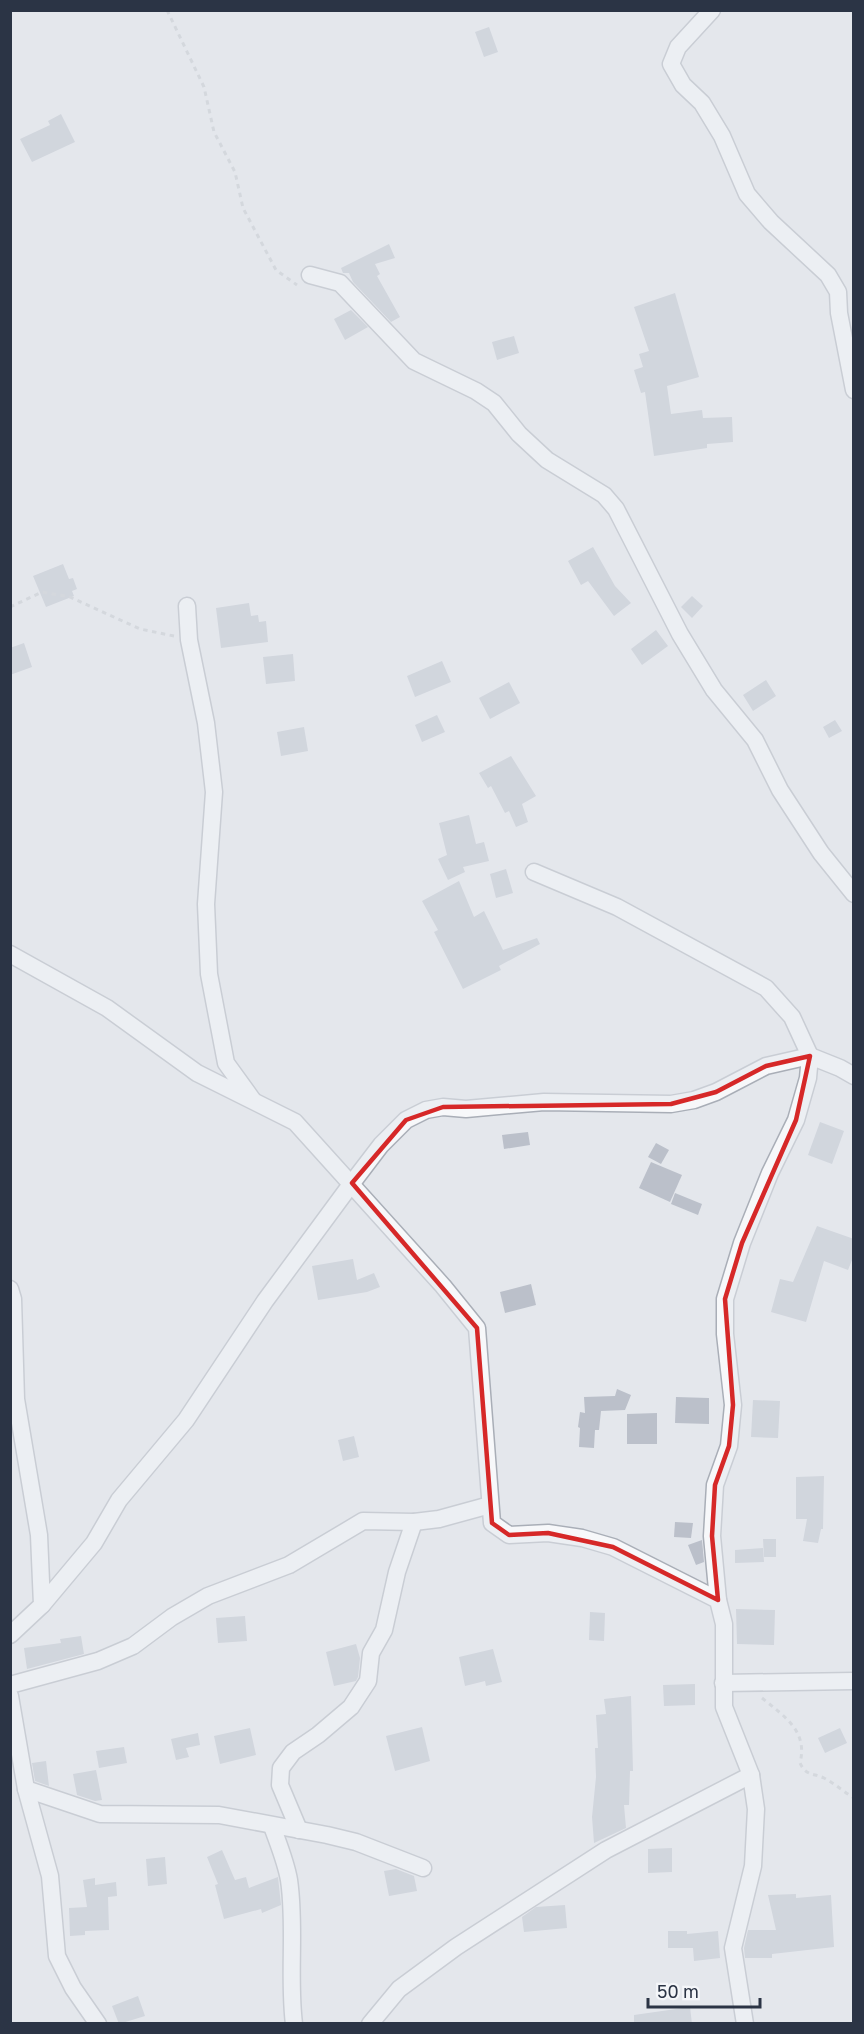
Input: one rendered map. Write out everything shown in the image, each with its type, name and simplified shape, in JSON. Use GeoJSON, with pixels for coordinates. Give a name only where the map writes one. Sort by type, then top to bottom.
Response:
{"type":"FeatureCollection","features":[{"type":"Feature","properties":{"kind":"street"},"geometry":{"type":"LineString","coordinates":[[712,10],[678,47],[671,64],[682,86],[702,103],[722,136],[747,194],[771,222],[828,275],[838,292],[838,313],[854,390]]}},
{"type":"Feature","properties":{"kind":"street"},"geometry":{"type":"LineString","coordinates":[[310,275],[340,283],[376,324],[414,361],[476,391],[494,403],[519,434],[547,460],[604,495],[616,509],[680,634],[714,690],[755,740],[780,790],[821,853],[854,894]]}},
{"type":"Feature","properties":{"kind":"street"},"geometry":{"type":"LineString","coordinates":[[187,606],[189,640],[206,723],[214,792],[206,904],[209,974],[226,1063],[254,1101]]}},
{"type":"Feature","properties":{"kind":"street"},"geometry":{"type":"LineString","coordinates":[[534,872],[617,907],[766,988],[788,1011],[810,1056],[808,1078],[796,1120],[770,1173],[742,1243],[725,1299],[724,1334],[733,1406],[729,1446],[715,1485],[712,1536],[718,1600],[724,1624],[724,1707],[751,1775],[756,1809],[756,1844],[753,1866],[733,1947],[745,2024]]}},
{"type":"Feature","properties":{"kind":"street"},"geometry":{"type":"LineString","coordinates":[[10,954],[107,1008],[197,1073],[296,1122],[444,1286],[477,1328],[492,1523],[509,1535],[548,1533],[582,1538],[613,1547],[718,1600]]}},
{"type":"Feature","properties":{"kind":"street"},"geometry":{"type":"LineString","coordinates":[[10,1635],[42,1605],[94,1543],[118,1500],[186,1420],[265,1301],[381,1145],[406,1120],[426,1110],[544,1102],[671,1104],[694,1100],[716,1092],[766,1066],[810,1056],[854,1076]]}},
{"type":"Feature","properties":{"kind":"street"},"geometry":{"type":"LineString","coordinates":[[10,1289],[13,1299],[16,1399],[39,1535],[42,1605]]}},
{"type":"Feature","properties":{"kind":"street"},"geometry":{"type":"LineString","coordinates":[[10,1685],[98,1661],[133,1646],[172,1617],[208,1596],[289,1565],[363,1521],[414,1522],[440,1519],[490,1505]]}},
{"type":"Feature","properties":{"kind":"street"},"geometry":{"type":"LineString","coordinates":[[299,1830],[280,1785],[281,1768],[293,1752],[351,1707],[368,1681],[371,1653],[384,1630],[397,1572],[414,1522]]}},
{"type":"Feature","properties":{"kind":"street"},"geometry":{"type":"LineString","coordinates":[[723,1683],[854,1681]]}},
{"type":"Feature","properties":{"kind":"street"},"geometry":{"type":"LineString","coordinates":[[10,1696],[26,1789],[50,1876],[57,1956],[73,1988],[98,2024]]}},
{"type":"Feature","properties":{"kind":"street"},"geometry":{"type":"LineString","coordinates":[[370,2024],[399,1989],[456,1947],[606,1850],[751,1775]]}},
{"type":"Feature","properties":{"kind":"street"},"geometry":{"type":"LineString","coordinates":[[26,1789],[100,1814],[219,1815],[299,1830],[356,1842],[423,1868]]}},
{"type":"Feature","properties":{"kind":"street"},"geometry":{"type":"LineString","coordinates":[[272,1826],[289,1878],[292,1961],[290,1990],[294,2024]]}},
{"type":"Feature","properties":{"kind":"path"},"geometry":{"type":"LineString","coordinates":[[167,10],[204,87],[214,132],[235,172],[243,208],[276,270],[304,289],[310,275]]}},
{"type":"Feature","properties":{"kind":"path"},"geometry":{"type":"LineString","coordinates":[[10,607],[42,592],[70,597],[140,629],[189,640]]}},
{"type":"Feature","properties":{"kind":"path"},"geometry":{"type":"LineString","coordinates":[[746,1683],[786,1717],[795,1729],[804,1753],[800,1763],[803,1769],[809,1775],[823,1778],[854,1797]]}},
{"type":"Feature","properties":{"kind":"highlighted area"},"geometry":{"type":"Polygon","coordinates":[[[810,1056],[796,1120],[742,1243],[725,1299],[733,1405],[729,1446],[715,1485],[712,1536],[718,1600],[613,1547],[548,1533],[509,1535],[492,1523],[477,1328],[352,1183],[406,1120],[443,1107],[671,1104],[716,1092],[766,1066],[810,1056]]]}},
{"type":"Feature","properties":{"kind":"building"},"geometry":{"type":"Polygon","coordinates":[[[489,27],[498,52],[484,57],[475,32],[489,27]]]}},
{"type":"Feature","properties":{"kind":"building"},"geometry":{"type":"Polygon","coordinates":[[[61,114],[75,142],[32,162],[20,139],[50,125],[48,121],[61,114]]]}},
{"type":"Feature","properties":{"kind":"building"},"geometry":{"type":"Polygon","coordinates":[[[389,244],[395,258],[375,264],[380,274],[377,276],[400,317],[391,322],[353,282],[349,273],[343,273],[341,268],[389,244]]]}},
{"type":"Feature","properties":{"kind":"building"},"geometry":{"type":"Polygon","coordinates":[[[675,293],[699,377],[667,386],[671,414],[702,410],[703,418],[732,417],[733,442],[707,444],[707,448],[654,456],[645,392],[641,393],[634,370],[643,367],[639,354],[649,351],[634,307],[675,293]]]}},
{"type":"Feature","properties":{"kind":"building"},"geometry":{"type":"Polygon","coordinates":[[[351,310],[368,327],[345,340],[334,319],[351,310]]]}},
{"type":"Feature","properties":{"kind":"building"},"geometry":{"type":"Polygon","coordinates":[[[514,336],[519,353],[497,360],[492,342],[514,336]]]}},
{"type":"Feature","properties":{"kind":"building"},"geometry":{"type":"Polygon","coordinates":[[[593,547],[615,586],[631,603],[614,616],[588,581],[581,585],[568,561],[593,547]]]}},
{"type":"Feature","properties":{"kind":"building"},"geometry":{"type":"Polygon","coordinates":[[[63,564],[69,579],[73,578],[77,589],[72,591],[74,596],[46,607],[33,576],[63,564]]]}},
{"type":"Feature","properties":{"kind":"building"},"geometry":{"type":"Polygon","coordinates":[[[692,596],[703,606],[692,618],[681,607],[692,596]]]}},
{"type":"Feature","properties":{"kind":"building"},"geometry":{"type":"Polygon","coordinates":[[[249,603],[251,616],[258,615],[259,622],[266,621],[268,642],[221,648],[216,608],[249,603]]]}},
{"type":"Feature","properties":{"kind":"building"},"geometry":{"type":"Polygon","coordinates":[[[656,630],[668,646],[642,665],[631,649],[656,630]]]}},
{"type":"Feature","properties":{"kind":"building"},"geometry":{"type":"Polygon","coordinates":[[[24,643],[32,667],[10,675],[10,648],[24,643]]]}},
{"type":"Feature","properties":{"kind":"building"},"geometry":{"type":"Polygon","coordinates":[[[293,654],[295,681],[266,684],[263,657],[293,654]]]}},
{"type":"Feature","properties":{"kind":"building"},"geometry":{"type":"Polygon","coordinates":[[[442,661],[451,682],[415,697],[407,676],[442,661]]]}},
{"type":"Feature","properties":{"kind":"building"},"geometry":{"type":"Polygon","coordinates":[[[766,680],[776,696],[753,711],[743,695],[766,680]]]}},
{"type":"Feature","properties":{"kind":"building"},"geometry":{"type":"Polygon","coordinates":[[[509,682],[520,703],[490,719],[479,698],[509,682]]]}},
{"type":"Feature","properties":{"kind":"building"},"geometry":{"type":"Polygon","coordinates":[[[437,715],[445,732],[422,742],[415,725],[437,715]]]}},
{"type":"Feature","properties":{"kind":"building"},"geometry":{"type":"Polygon","coordinates":[[[835,720],[842,731],[829,738],[823,727],[835,720]]]}},
{"type":"Feature","properties":{"kind":"building"},"geometry":{"type":"Polygon","coordinates":[[[304,727],[308,751],[281,756],[277,732],[304,727]]]}},
{"type":"Feature","properties":{"kind":"building"},"geometry":{"type":"Polygon","coordinates":[[[511,756],[536,796],[522,804],[528,822],[516,827],[509,811],[505,813],[491,786],[488,788],[479,773],[511,756]]]}},
{"type":"Feature","properties":{"kind":"building"},"geometry":{"type":"Polygon","coordinates":[[[469,815],[476,844],[484,842],[489,861],[463,867],[465,872],[448,880],[438,859],[447,855],[439,823],[469,815]]]}},
{"type":"Feature","properties":{"kind":"building"},"geometry":{"type":"Polygon","coordinates":[[[506,869],[513,893],[496,898],[490,874],[506,869]]]}},
{"type":"Feature","properties":{"kind":"building"},"geometry":{"type":"Polygon","coordinates":[[[459,881],[474,917],[484,911],[503,950],[537,938],[540,944],[499,966],[501,970],[463,989],[434,932],[438,930],[422,901],[459,881]]]}},
{"type":"Feature","properties":{"kind":"building"},"geometry":{"type":"Polygon","coordinates":[[[820,1122],[844,1131],[832,1164],[808,1155],[820,1122]]]}},
{"type":"Feature","properties":{"kind":"building"},"geometry":{"type":"Polygon","coordinates":[[[528,1132],[530,1145],[504,1149],[502,1135],[528,1132]]]}},
{"type":"Feature","properties":{"kind":"building"},"geometry":{"type":"Polygon","coordinates":[[[656,1143],[669,1150],[661,1164],[648,1157],[656,1143]]]}},
{"type":"Feature","properties":{"kind":"building"},"geometry":{"type":"Polygon","coordinates":[[[651,1162],[682,1175],[670,1202],[639,1188],[651,1162]]]}},
{"type":"Feature","properties":{"kind":"building"},"geometry":{"type":"Polygon","coordinates":[[[675,1193],[702,1204],[698,1215],[671,1204],[675,1193]]]}},
{"type":"Feature","properties":{"kind":"building"},"geometry":{"type":"Polygon","coordinates":[[[817,1226],[854,1239],[854,1255],[848,1270],[824,1261],[806,1322],[771,1312],[780,1279],[793,1282],[817,1226]]]}},
{"type":"Feature","properties":{"kind":"building"},"geometry":{"type":"Polygon","coordinates":[[[353,1259],[357,1280],[374,1273],[380,1287],[367,1292],[318,1300],[312,1266],[353,1259]]]}},
{"type":"Feature","properties":{"kind":"building"},"geometry":{"type":"Polygon","coordinates":[[[531,1284],[536,1305],[505,1313],[500,1292],[531,1284]]]}},
{"type":"Feature","properties":{"kind":"building"},"geometry":{"type":"Polygon","coordinates":[[[617,1389],[631,1395],[625,1410],[601,1411],[599,1430],[595,1430],[594,1448],[579,1447],[580,1428],[578,1427],[580,1412],[585,1413],[584,1397],[615,1396],[617,1389]]]}},
{"type":"Feature","properties":{"kind":"building"},"geometry":{"type":"Polygon","coordinates":[[[676,1397],[709,1398],[709,1424],[675,1423],[676,1397]]]}},
{"type":"Feature","properties":{"kind":"building"},"geometry":{"type":"Polygon","coordinates":[[[753,1400],[780,1401],[778,1438],[751,1437],[753,1400]]]}},
{"type":"Feature","properties":{"kind":"building"},"geometry":{"type":"Polygon","coordinates":[[[657,1413],[657,1444],[627,1444],[627,1414],[657,1413]]]}},
{"type":"Feature","properties":{"kind":"building"},"geometry":{"type":"Polygon","coordinates":[[[354,1436],[359,1457],[343,1461],[338,1440],[354,1436]]]}},
{"type":"Feature","properties":{"kind":"building"},"geometry":{"type":"Polygon","coordinates":[[[824,1476],[823,1529],[821,1529],[818,1543],[803,1541],[807,1519],[796,1519],[796,1477],[824,1476]]]}},
{"type":"Feature","properties":{"kind":"building"},"geometry":{"type":"Polygon","coordinates":[[[675,1522],[693,1523],[691,1538],[674,1537],[675,1522]]]}},
{"type":"Feature","properties":{"kind":"building"},"geometry":{"type":"Polygon","coordinates":[[[763,1539],[776,1539],[776,1557],[764,1557],[763,1539]]]}},
{"type":"Feature","properties":{"kind":"building"},"geometry":{"type":"Polygon","coordinates":[[[702,1540],[704,1562],[696,1565],[688,1545],[702,1540]]]}},
{"type":"Feature","properties":{"kind":"building"},"geometry":{"type":"Polygon","coordinates":[[[763,1548],[764,1562],[735,1563],[735,1550],[763,1548]]]}},
{"type":"Feature","properties":{"kind":"building"},"geometry":{"type":"Polygon","coordinates":[[[736,1609],[775,1610],[774,1645],[737,1644],[736,1609]]]}},
{"type":"Feature","properties":{"kind":"building"},"geometry":{"type":"Polygon","coordinates":[[[590,1612],[605,1613],[604,1641],[589,1640],[590,1612]]]}},
{"type":"Feature","properties":{"kind":"building"},"geometry":{"type":"Polygon","coordinates":[[[245,1616],[247,1641],[218,1643],[216,1618],[245,1616]]]}},
{"type":"Feature","properties":{"kind":"building"},"geometry":{"type":"Polygon","coordinates":[[[81,1636],[84,1654],[27,1669],[24,1648],[61,1643],[60,1639],[81,1636]]]}},
{"type":"Feature","properties":{"kind":"building"},"geometry":{"type":"Polygon","coordinates":[[[356,1644],[360,1658],[356,1681],[334,1686],[326,1652],[356,1644]]]}},
{"type":"Feature","properties":{"kind":"building"},"geometry":{"type":"Polygon","coordinates":[[[493,1649],[502,1682],[486,1686],[485,1681],[465,1686],[459,1657],[493,1649]]]}},
{"type":"Feature","properties":{"kind":"building"},"geometry":{"type":"Polygon","coordinates":[[[695,1684],[695,1705],[664,1706],[663,1685],[695,1684]]]}},
{"type":"Feature","properties":{"kind":"building"},"geometry":{"type":"Polygon","coordinates":[[[631,1696],[633,1771],[630,1771],[629,1805],[624,1805],[626,1828],[594,1843],[592,1817],[596,1777],[595,1748],[598,1748],[596,1715],[606,1714],[604,1699],[631,1696]]]}},
{"type":"Feature","properties":{"kind":"building"},"geometry":{"type":"Polygon","coordinates":[[[422,1727],[430,1761],[395,1771],[386,1736],[422,1727]]]}},
{"type":"Feature","properties":{"kind":"building"},"geometry":{"type":"Polygon","coordinates":[[[250,1728],[256,1755],[220,1764],[214,1736],[250,1728]]]}},
{"type":"Feature","properties":{"kind":"building"},"geometry":{"type":"Polygon","coordinates":[[[840,1728],[847,1743],[825,1753],[818,1738],[840,1728]]]}},
{"type":"Feature","properties":{"kind":"building"},"geometry":{"type":"Polygon","coordinates":[[[198,1733],[200,1745],[186,1748],[189,1757],[176,1760],[171,1739],[198,1733]]]}},
{"type":"Feature","properties":{"kind":"building"},"geometry":{"type":"Polygon","coordinates":[[[124,1747],[127,1763],[99,1768],[96,1751],[124,1747]]]}},
{"type":"Feature","properties":{"kind":"building"},"geometry":{"type":"Polygon","coordinates":[[[46,1761],[49,1786],[35,1781],[32,1763],[46,1761]]]}},
{"type":"Feature","properties":{"kind":"building"},"geometry":{"type":"Polygon","coordinates":[[[96,1770],[102,1800],[95,1801],[77,1795],[73,1774],[96,1770]]]}},
{"type":"Feature","properties":{"kind":"building"},"geometry":{"type":"Polygon","coordinates":[[[672,1848],[672,1872],[648,1873],[648,1849],[672,1848]]]}},
{"type":"Feature","properties":{"kind":"building"},"geometry":{"type":"Polygon","coordinates":[[[222,1850],[235,1880],[246,1877],[249,1888],[278,1877],[281,1905],[262,1913],[261,1909],[224,1919],[215,1885],[218,1884],[207,1857],[222,1850]]]}},
{"type":"Feature","properties":{"kind":"building"},"geometry":{"type":"Polygon","coordinates":[[[165,1857],[167,1884],[148,1886],[146,1859],[165,1857]]]}},
{"type":"Feature","properties":{"kind":"building"},"geometry":{"type":"Polygon","coordinates":[[[396,1869],[414,1876],[417,1891],[389,1896],[384,1871],[396,1869]]]}},
{"type":"Feature","properties":{"kind":"building"},"geometry":{"type":"Polygon","coordinates":[[[95,1878],[95,1885],[116,1882],[117,1896],[108,1897],[109,1930],[85,1931],[85,1935],[70,1936],[69,1908],[87,1907],[83,1880],[95,1878]]]}},
{"type":"Feature","properties":{"kind":"building"},"geometry":{"type":"Polygon","coordinates":[[[796,1894],[796,1898],[831,1895],[834,1947],[772,1954],[772,1958],[745,1958],[744,1948],[748,1930],[776,1930],[768,1895],[796,1894]]]}},
{"type":"Feature","properties":{"kind":"building"},"geometry":{"type":"Polygon","coordinates":[[[565,1905],[567,1928],[524,1932],[522,1917],[536,1907],[565,1905]]]}},
{"type":"Feature","properties":{"kind":"building"},"geometry":{"type":"Polygon","coordinates":[[[668,1931],[687,1931],[687,1934],[718,1931],[720,1958],[694,1961],[693,1948],[668,1948],[668,1931]]]}},
{"type":"Feature","properties":{"kind":"building"},"geometry":{"type":"Polygon","coordinates":[[[138,1996],[145,2016],[119,2024],[112,2006],[138,1996]]]}},
{"type":"Feature","properties":{"kind":"building"},"geometry":{"type":"Polygon","coordinates":[[[690,2007],[692,2024],[634,2024],[634,2015],[690,2007]]]}}]}
